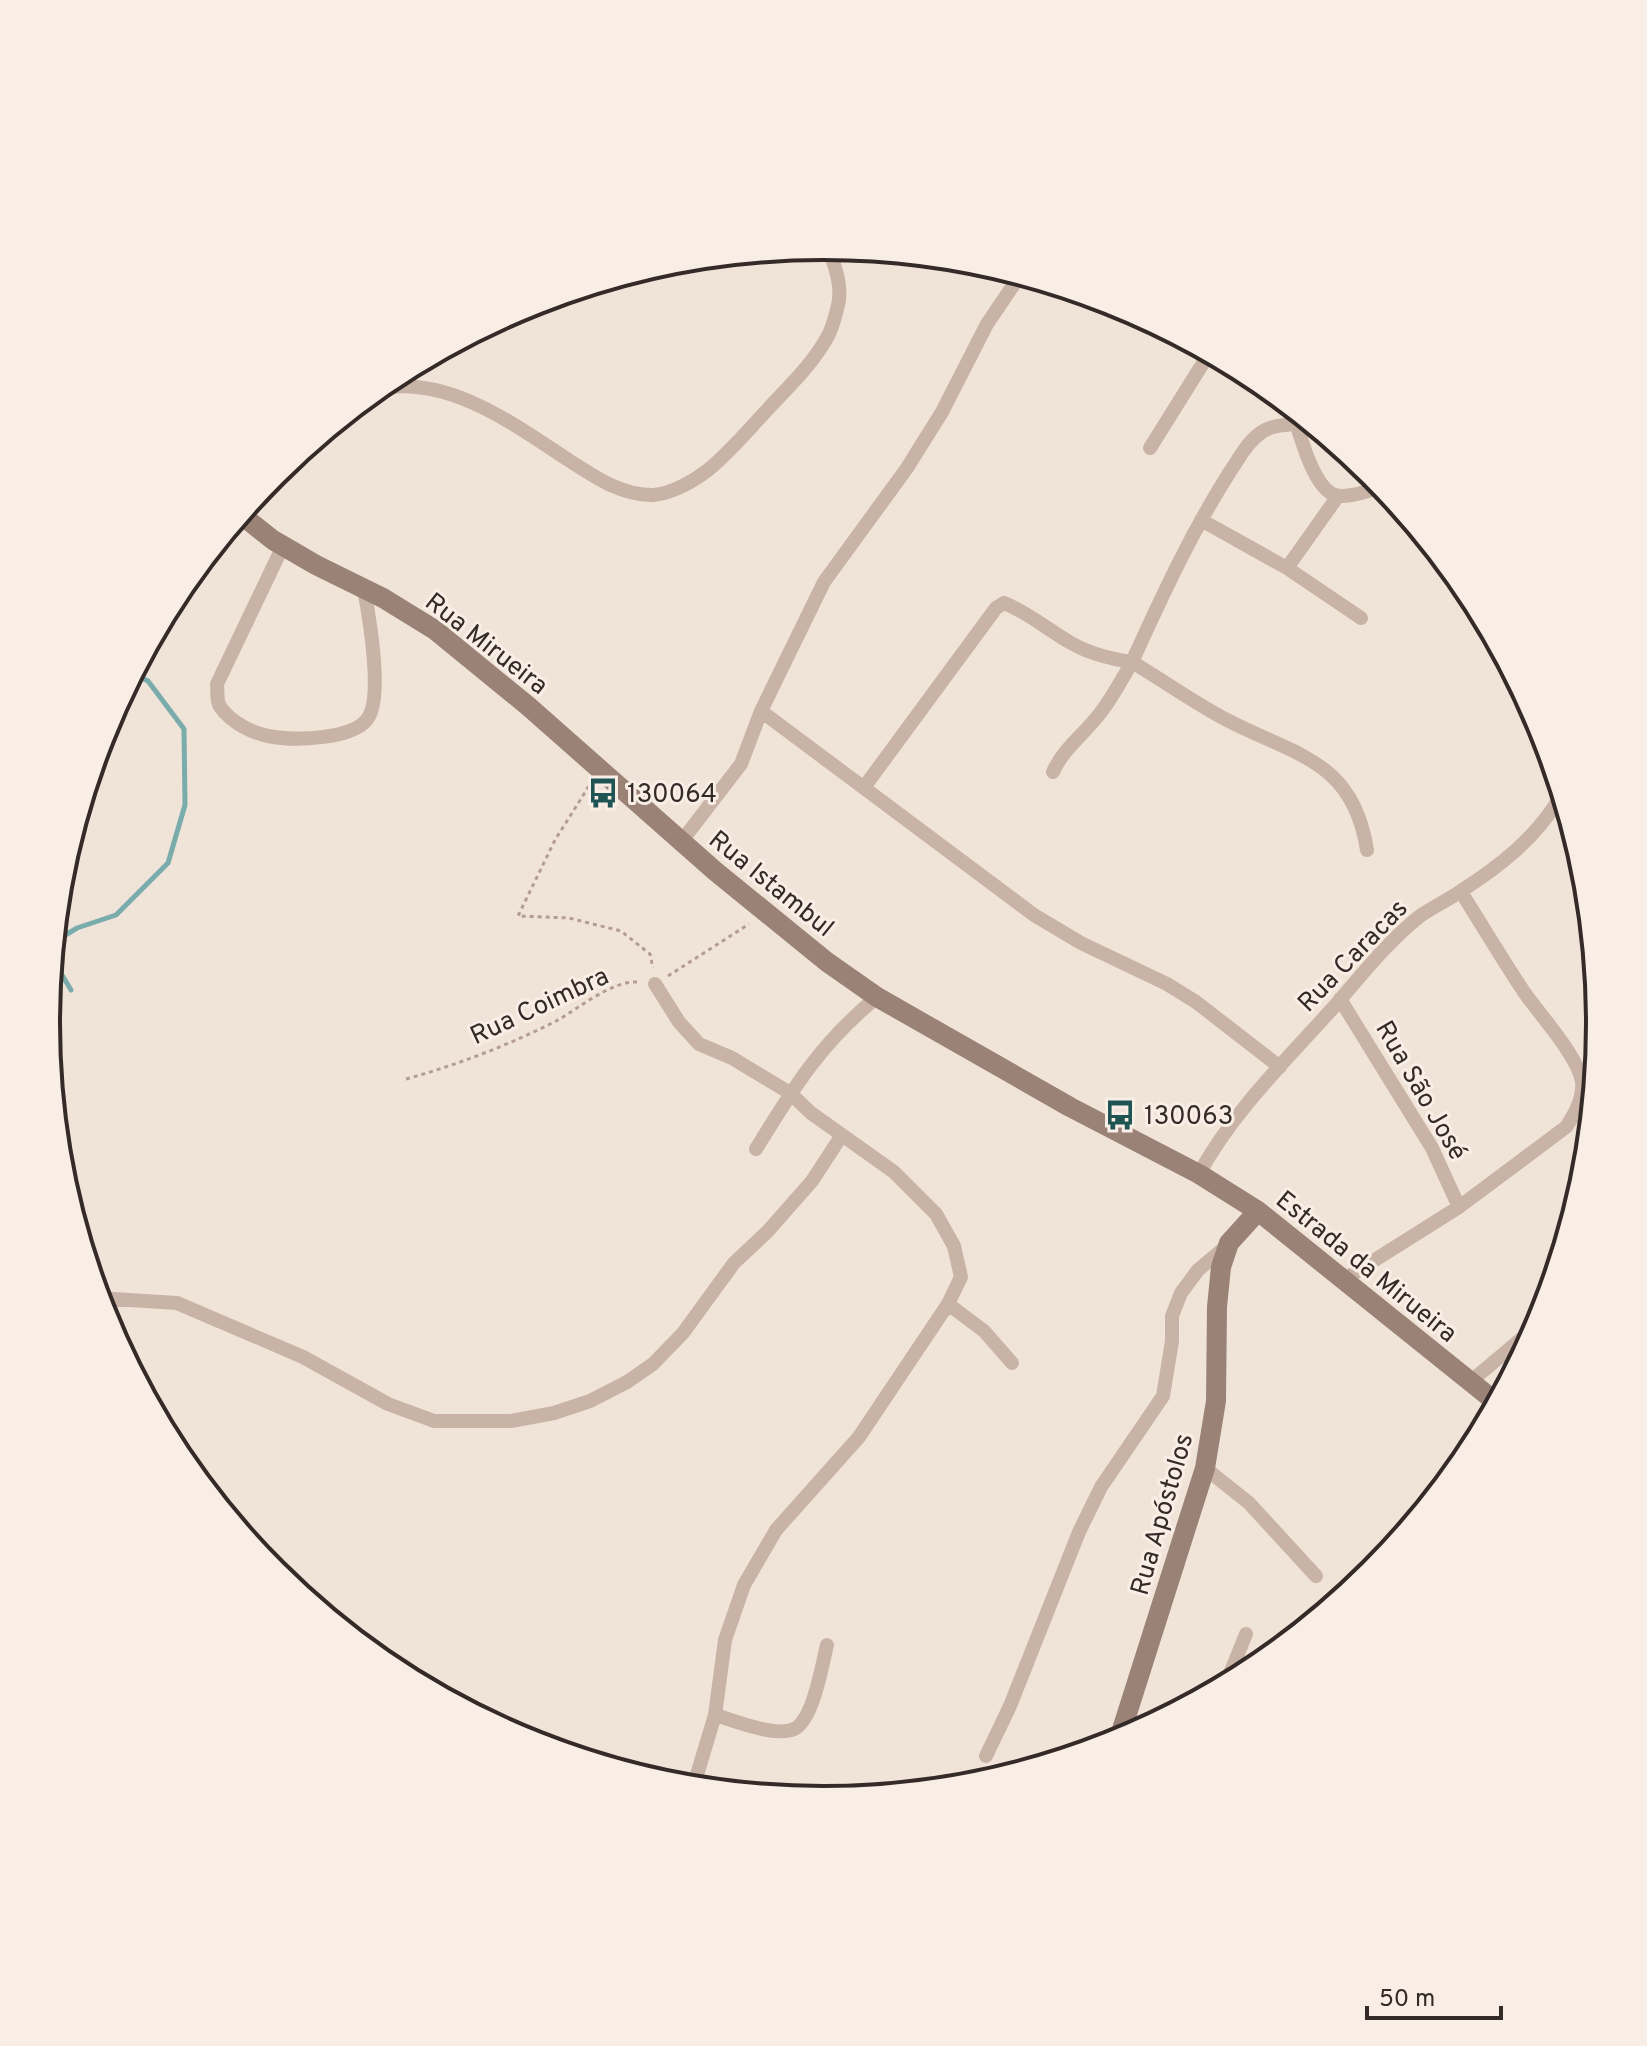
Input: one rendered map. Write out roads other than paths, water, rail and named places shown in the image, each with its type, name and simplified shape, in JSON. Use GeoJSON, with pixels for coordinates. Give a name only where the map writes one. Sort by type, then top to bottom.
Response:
{"type":"FeatureCollection","features":[{"type":"Feature","properties":{"kind":"main road","name":"Rua Mirueira"},"geometry":{"type":"LineString","coordinates":[[249,520],[283,546],[435,630],[518,697],[681,842]]}},
{"type":"Feature","properties":{"kind":"main road","name":"Rua Istambul"},"geometry":{"type":"LineString","coordinates":[[681,842],[766,914],[877,997],[1070,1107],[1199,1174]]}},
{"type":"Feature","properties":{"kind":"main road","name":"Estrada da Mirueira"},"geometry":{"type":"LineString","coordinates":[[1199,1174],[1258,1211],[1489,1397]]}},
{"type":"Feature","properties":{"kind":"main road","name":"Rua Apóstolos"},"geometry":{"type":"LineString","coordinates":[[1124,1725],[1205,1468],[1216,1401],[1217,1307],[1221,1267],[1229,1243],[1258,1211]]}},
{"type":"Feature","properties":{"kind":"street"},"geometry":{"type":"LineString","coordinates":[[401,387],[427,388],[464,399],[492,412],[591,475],[623,490],[655,495],[680,487],[707,470],[809,364],[830,333],[840,301],[833,260]]}},
{"type":"Feature","properties":{"kind":"street","name":"Rua Istambul"},"geometry":{"type":"LineString","coordinates":[[681,842],[741,764],[761,711],[824,582],[907,468],[942,412],[987,324],[1014,284]]}},
{"type":"Feature","properties":{"kind":"street"},"geometry":{"type":"LineString","coordinates":[[1150,448],[1204,361]]}},
{"type":"Feature","properties":{"kind":"street"},"geometry":{"type":"LineString","coordinates":[[1053,772],[1060,756],[1100,713],[1132,662],[1167,582],[1247,446],[1260,433],[1275,426],[1297,424]]}},
{"type":"Feature","properties":{"kind":"street"},"geometry":{"type":"LineString","coordinates":[[1297,425],[1320,483],[1330,493],[1338,496],[1369,489]]}},
{"type":"Feature","properties":{"kind":"street"},"geometry":{"type":"LineString","coordinates":[[1287,568],[1338,496]]}},
{"type":"Feature","properties":{"kind":"street"},"geometry":{"type":"LineString","coordinates":[[1201,520],[1287,568],[1361,618]]}},
{"type":"Feature","properties":{"kind":"street"},"geometry":{"type":"LineString","coordinates":[[283,546],[217,684],[218,705],[232,720],[266,736],[297,739],[356,730],[370,717],[375,678],[364,589]]}},
{"type":"Feature","properties":{"kind":"street"},"geometry":{"type":"LineString","coordinates":[[865,786],[996,608],[1004,603],[1018,608],[1071,643],[1107,658],[1132,662],[1225,719],[1313,760],[1345,789],[1356,807],[1363,823],[1367,850]]}},
{"type":"Feature","properties":{"kind":"street"},"geometry":{"type":"LineString","coordinates":[[761,711],[1034,915],[1081,943],[1167,984],[1196,1002],[1280,1067]]}},
{"type":"Feature","properties":{"kind":"street","name":"Rua Caracas"},"geometry":{"type":"LineString","coordinates":[[1199,1174],[1213,1149],[1280,1067],[1402,932],[1528,841],[1555,808]]}},
{"type":"Feature","properties":{"kind":"street"},"geometry":{"type":"LineString","coordinates":[[1343,1280],[1459,1207],[1566,1127],[1574,1116],[1582,1080],[1568,1052],[1525,993],[1461,892]]}},
{"type":"Feature","properties":{"kind":"street"},"geometry":{"type":"LineString","coordinates":[[655,984],[679,1022],[699,1044],[732,1058],[790,1093],[811,1113],[894,1172],[936,1214],[954,1246],[961,1277],[948,1304],[859,1437],[776,1530],[744,1585],[725,1640],[715,1715],[697,1776]]}},
{"type":"Feature","properties":{"kind":"street"},"geometry":{"type":"LineString","coordinates":[[756,1149],[790,1093],[824,1048],[877,997]]}},
{"type":"Feature","properties":{"kind":"street","name":"Rua São José"},"geometry":{"type":"LineString","coordinates":[[1340,999],[1432,1148],[1459,1207]]}},
{"type":"Feature","properties":{"kind":"street"},"geometry":{"type":"LineString","coordinates":[[112,1299],[177,1303],[303,1357],[388,1404],[434,1421],[511,1421],[554,1413],[590,1401],[653,1364],[683,1333],[734,1263],[768,1231],[812,1181],[842,1135]]}},
{"type":"Feature","properties":{"kind":"street"},"geometry":{"type":"LineString","coordinates":[[986,1756],[1010,1706],[1050,1601],[1101,1487],[1163,1396],[1168,1375],[1172,1316],[1181,1293],[1198,1270],[1229,1243]]}},
{"type":"Feature","properties":{"kind":"street"},"geometry":{"type":"LineString","coordinates":[[948,1304],[984,1331],[1012,1363]]}},
{"type":"Feature","properties":{"kind":"street"},"geometry":{"type":"LineString","coordinates":[[1470,1382],[1516,1343]]}},
{"type":"Feature","properties":{"kind":"street"},"geometry":{"type":"LineString","coordinates":[[1205,1468],[1249,1503],[1316,1576]]}},
{"type":"Feature","properties":{"kind":"street"},"geometry":{"type":"LineString","coordinates":[[1233,1667],[1246,1634]]}},
{"type":"Feature","properties":{"kind":"street"},"geometry":{"type":"LineString","coordinates":[[715,1715],[779,1731],[796,1728],[809,1711],[827,1645]]}},
{"type":"Feature","properties":{"kind":"waterway"},"geometry":{"type":"LineString","coordinates":[[66,935],[116,915],[168,863],[185,805],[184,729],[148,681],[142,678]]}},
{"type":"Feature","properties":{"kind":"waterway"},"geometry":{"type":"LineString","coordinates":[[62,975],[71,990]]}},
{"type":"Feature","properties":{"kind":"place","name":"130064"},"geometry":{"type":"Point","coordinates":[603,793]}},
{"type":"Feature","properties":{"kind":"place","name":"130063"},"geometry":{"type":"Point","coordinates":[1120,1115]}}]}
